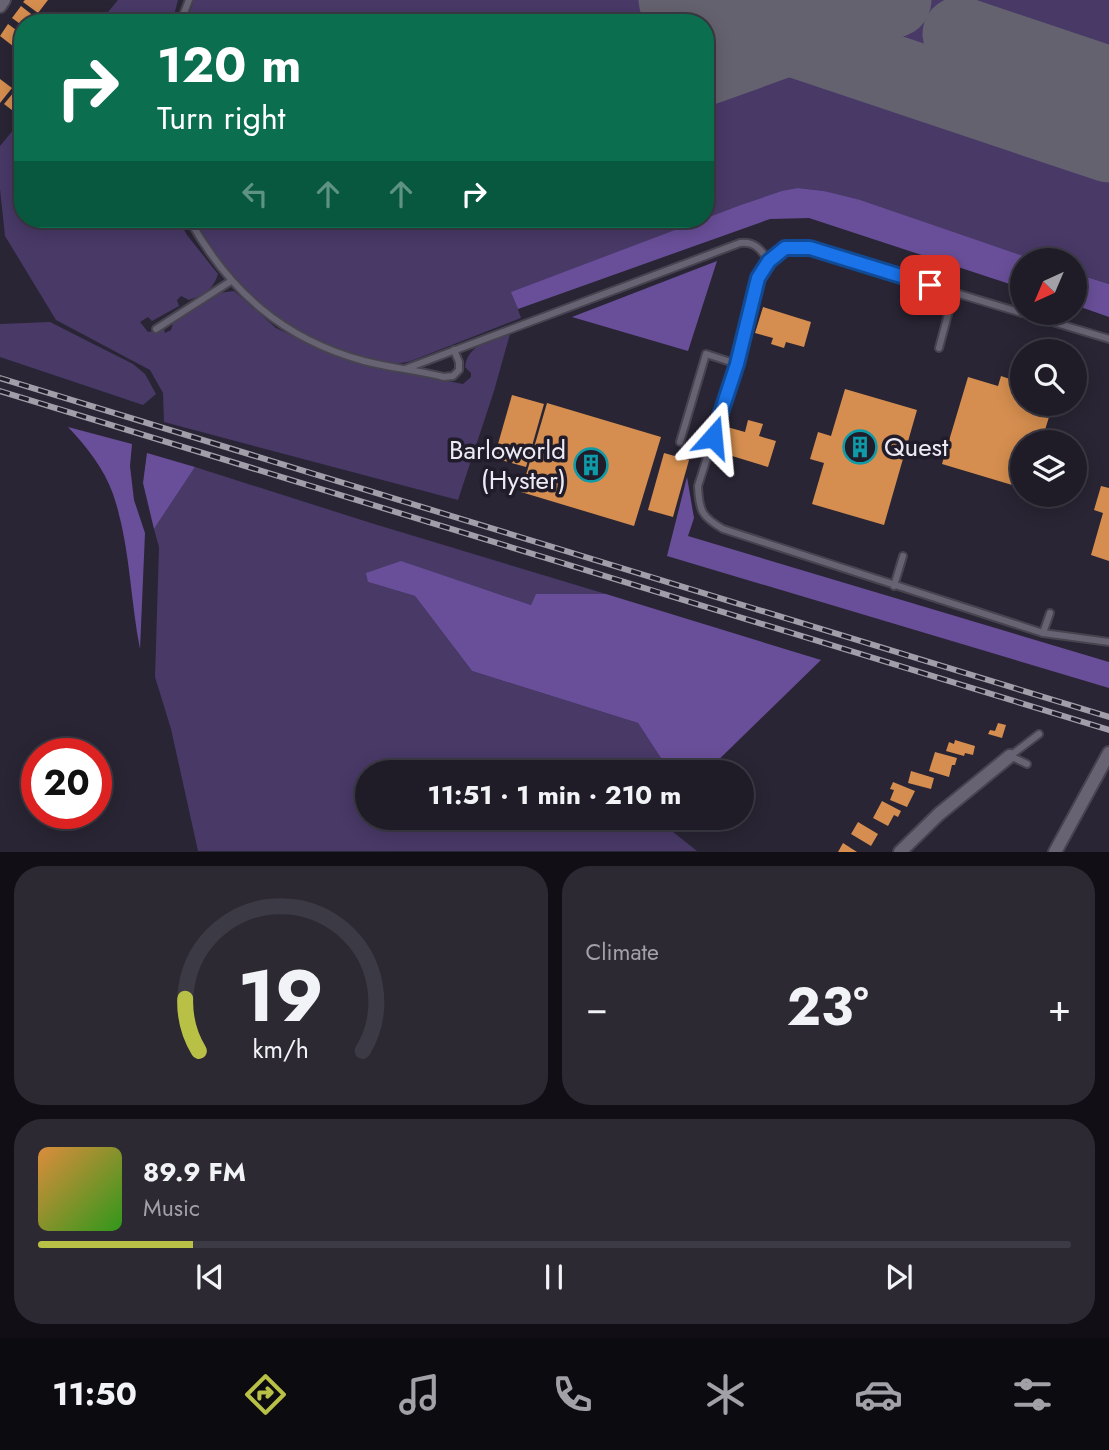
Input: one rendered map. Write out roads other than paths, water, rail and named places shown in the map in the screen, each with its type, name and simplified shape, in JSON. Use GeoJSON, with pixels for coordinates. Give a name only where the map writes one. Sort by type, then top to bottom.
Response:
{"type":"FeatureCollection","features":[{"type":"Feature","properties":{"kind":"street"},"geometry":{"type":"LineString","coordinates":[[0,6],[4,0]]}},
{"type":"Feature","properties":{"kind":"street"},"geometry":{"type":"LineString","coordinates":[[1055,852],[1109,752]]}},
{"type":"Feature","properties":{"kind":"street"},"geometry":{"type":"LineString","coordinates":[[900,852],[939,814],[1010,756]]}},
{"type":"Feature","properties":{"kind":"lane"},"geometry":{"type":"LineString","coordinates":[[195,228],[231,281],[279,323],[309,341],[361,360],[444,377],[453,376],[460,370],[454,350]]}},
{"type":"Feature","properties":{"kind":"lane"},"geometry":{"type":"LineString","coordinates":[[405,369],[740,243],[755,245],[769,261]]}},
{"type":"Feature","properties":{"kind":"lane"},"geometry":{"type":"LineString","coordinates":[[1010,309],[810,248],[785,248],[769,261],[758,278],[737,364],[698,486],[699,506],[708,520],[723,529],[894,586],[1043,634],[1109,642]]}},
{"type":"Feature","properties":{"kind":"lane"},"geometry":{"type":"LineString","coordinates":[[156,329],[231,281]]}},
{"type":"Feature","properties":{"kind":"lane"},"geometry":{"type":"LineString","coordinates":[[939,348],[954,292]]}},
{"type":"Feature","properties":{"kind":"lane"},"geometry":{"type":"LineString","coordinates":[[180,300],[186,310]]}},
{"type":"Feature","properties":{"kind":"lane"},"geometry":{"type":"LineString","coordinates":[[1066,326],[1109,339]]}},
{"type":"Feature","properties":{"kind":"lane"},"geometry":{"type":"LineString","coordinates":[[680,442],[706,354],[737,364]]}},
{"type":"Feature","properties":{"kind":"lane"},"geometry":{"type":"LineString","coordinates":[[894,586],[903,556]]}},
{"type":"Feature","properties":{"kind":"lane"},"geometry":{"type":"LineString","coordinates":[[1043,634],[1050,613]]}},
{"type":"Feature","properties":{"kind":"lane"},"geometry":{"type":"LineString","coordinates":[[1027,764],[1010,756],[1039,734]]}},
{"type":"Feature","properties":{"kind":"railway"},"geometry":{"type":"LineString","coordinates":[[0,378],[1109,717]]}},
{"type":"Feature","properties":{"kind":"railway"},"geometry":{"type":"LineString","coordinates":[[0,391],[1109,730]]}},
{"type":"Feature","properties":{"kind":"place","name":"Quest"},"geometry":{"type":"Point","coordinates":[860,447]}},
{"type":"Feature","properties":{"kind":"place","name":"Barloworld (Hyster)"},"geometry":{"type":"Point","coordinates":[591,465]}}]}
